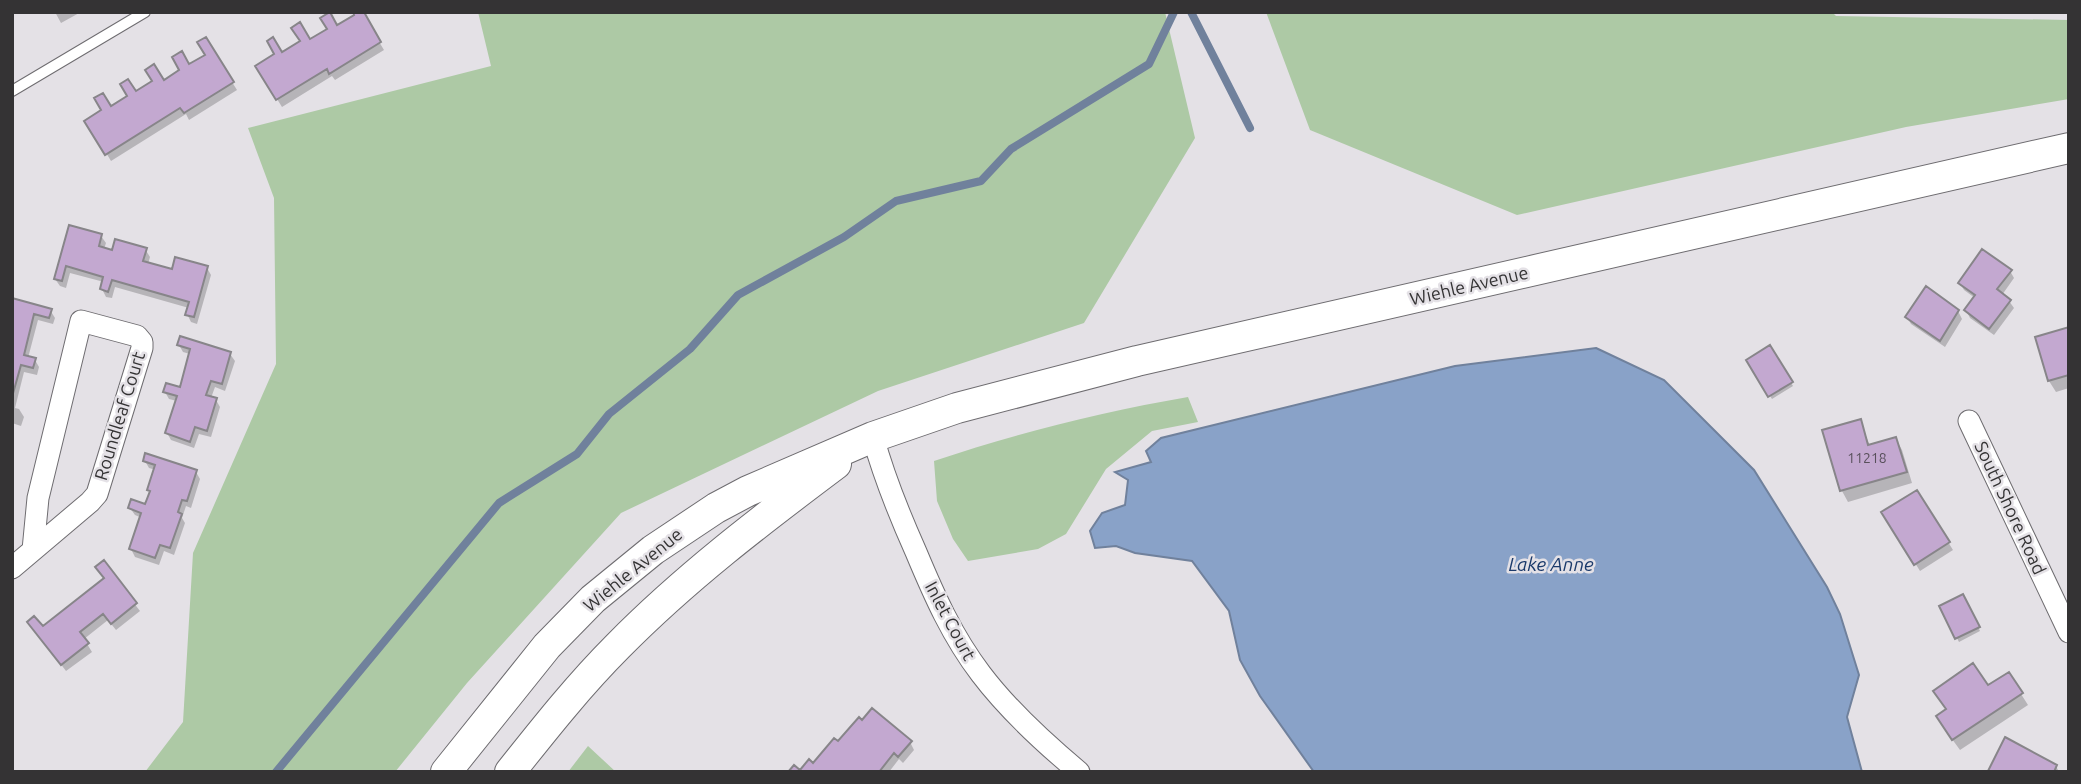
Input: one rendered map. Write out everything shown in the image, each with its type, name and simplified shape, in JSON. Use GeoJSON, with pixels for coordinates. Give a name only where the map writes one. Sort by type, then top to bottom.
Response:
{"type":"FeatureCollection","features":[{"type":"Feature","properties":{"kind":"main road","name":"Wiehle Avenue"},"geometry":{"type":"LineString","coordinates":[[446,772],[547,646],[593,599],[653,550],[716,508],[748,491],[873,437],[957,408],[1137,360],[2069,148]]}},
{"type":"Feature","properties":{"kind":"main road","name":"Wiehle Avenue"},"geometry":{"type":"LineString","coordinates":[[510,772],[582,684],[668,598],[756,523],[873,437]]}},
{"type":"Feature","properties":{"kind":"street","name":"Roundleaf Court"},"geometry":{"type":"LineString","coordinates":[[12,568],[33,550],[97,495],[142,348],[142,342],[137,336],[81,321],[38,498],[33,550]]}},
{"type":"Feature","properties":{"kind":"street","name":"South Shore Road"},"geometry":{"type":"LineString","coordinates":[[1969,421],[2069,632]]}},
{"type":"Feature","properties":{"kind":"street","name":"Inlet Court"},"geometry":{"type":"LineString","coordinates":[[873,437],[885,481],[954,635],[1006,705],[1079,772]]}},
{"type":"Feature","properties":{"kind":"lane"},"geometry":{"type":"LineString","coordinates":[[12,91],[145,12]]}},
{"type":"Feature","properties":{"kind":"green space"},"geometry":{"type":"Polygon","coordinates":[[[478,12],[1165,12],[1195,138],[1084,323],[878,391],[621,513],[467,683],[395,772],[145,772],[183,722],[193,553],[276,364],[274,198],[248,128],[491,66],[478,12]]]}},
{"type":"Feature","properties":{"kind":"green space"},"geometry":{"type":"Polygon","coordinates":[[[1266,12],[1832,12],[1836,16],[2069,20],[2069,99],[1906,127],[1517,215],[1310,130],[1266,12]]]}},
{"type":"Feature","properties":{"kind":"green space"},"geometry":{"type":"Polygon","coordinates":[[[1188,397],[1198,422],[1152,431],[1106,469],[1066,534],[1038,549],[968,561],[953,539],[937,501],[934,461],[1060,424],[1188,397]]]}},
{"type":"Feature","properties":{"kind":"green space"},"geometry":{"type":"Polygon","coordinates":[[[588,746],[616,772],[568,772],[588,746]]]}},
{"type":"Feature","properties":{"kind":"water","name":"Lake Anne"},"geometry":{"type":"Polygon","coordinates":[[[1596,348],[1664,380],[1754,470],[1827,587],[1840,614],[1859,675],[1847,717],[1862,772],[1314,772],[1260,696],[1240,660],[1229,611],[1192,561],[1135,553],[1116,546],[1095,548],[1090,531],[1102,513],[1125,505],[1128,480],[1115,472],[1151,462],[1146,451],[1161,438],[1455,366],[1596,348]]]}},
{"type":"Feature","properties":{"kind":"building"},"geometry":{"type":"Polygon","coordinates":[[[330,12],[337,25],[354,15],[353,12],[364,12],[381,42],[329,74],[327,69],[276,100],[255,66],[274,54],[267,41],[273,37],[282,52],[300,41],[291,28],[300,22],[310,39],[327,29],[320,18],[330,12]]]}},
{"type":"Feature","properties":{"kind":"building"},"geometry":{"type":"Polygon","coordinates":[[[206,37],[234,82],[184,113],[180,108],[105,155],[84,121],[101,110],[94,98],[103,93],[111,106],[127,96],[120,84],[128,79],[136,91],[152,81],[145,70],[154,64],[164,80],[179,70],[172,57],[182,51],[189,64],[205,55],[197,42],[206,37]]]}},
{"type":"Feature","properties":{"kind":"building"},"geometry":{"type":"Polygon","coordinates":[[[69,225],[102,234],[99,246],[112,250],[115,239],[147,248],[143,261],[172,269],[175,257],[208,266],[194,317],[185,315],[189,302],[112,280],[108,292],[100,289],[103,277],[66,266],[62,281],[54,279],[69,225]]]}},
{"type":"Feature","properties":{"kind":"building"},"geometry":{"type":"Polygon","coordinates":[[[1982,249],[2012,270],[1997,289],[2011,300],[1989,329],[1964,310],[1975,295],[1958,283],[1982,249]]]}},
{"type":"Feature","properties":{"kind":"building"},"geometry":{"type":"Polygon","coordinates":[[[1926,286],[1959,310],[1940,341],[1905,317],[1926,286]]]}},
{"type":"Feature","properties":{"kind":"building"},"geometry":{"type":"Polygon","coordinates":[[[12,298],[52,309],[49,318],[34,314],[24,355],[36,358],[33,368],[21,365],[12,397],[12,298]]]}},
{"type":"Feature","properties":{"kind":"building"},"geometry":{"type":"Polygon","coordinates":[[[2069,327],[2069,375],[2048,381],[2035,337],[2069,327]]]}},
{"type":"Feature","properties":{"kind":"building"},"geometry":{"type":"Polygon","coordinates":[[[180,336],[231,352],[222,384],[211,381],[206,395],[217,398],[207,431],[195,427],[190,442],[165,433],[177,396],[163,392],[166,383],[180,387],[190,349],[177,345],[180,336]]]}},
{"type":"Feature","properties":{"kind":"building"},"geometry":{"type":"Polygon","coordinates":[[[1770,345],[1793,382],[1768,397],[1746,360],[1770,345]]]}},
{"type":"Feature","properties":{"kind":"building"},"geometry":{"type":"Polygon","coordinates":[[[1861,419],[1868,445],[1896,437],[1907,472],[1840,491],[1822,430],[1861,419]]]}},
{"type":"Feature","properties":{"kind":"building"},"geometry":{"type":"Polygon","coordinates":[[[145,453],[197,470],[187,501],[182,500],[178,512],[182,514],[170,548],[160,545],[155,558],[129,549],[141,513],[128,508],[131,499],[145,504],[155,465],[143,461],[145,453]]]}},
{"type":"Feature","properties":{"kind":"building"},"geometry":{"type":"Polygon","coordinates":[[[1917,490],[1950,542],[1914,565],[1881,512],[1917,490]]]}},
{"type":"Feature","properties":{"kind":"building"},"geometry":{"type":"Polygon","coordinates":[[[104,560],[137,603],[111,624],[103,614],[80,632],[89,643],[61,665],[27,622],[34,616],[43,626],[104,578],[95,567],[104,560]]]}},
{"type":"Feature","properties":{"kind":"building"},"geometry":{"type":"Polygon","coordinates":[[[1963,594],[1980,627],[1955,639],[1939,606],[1963,594]]]}},
{"type":"Feature","properties":{"kind":"building"},"geometry":{"type":"Polygon","coordinates":[[[1973,663],[1988,685],[2009,672],[2023,693],[1952,740],[1936,716],[1946,709],[1933,691],[1973,663]]]}},
{"type":"Feature","properties":{"kind":"building"},"geometry":{"type":"Polygon","coordinates":[[[872,708],[912,741],[898,757],[894,753],[879,772],[788,772],[794,765],[800,770],[809,759],[813,763],[834,738],[838,741],[859,717],[862,720],[872,708]]]}},
{"type":"Feature","properties":{"kind":"building"},"geometry":{"type":"Polygon","coordinates":[[[2005,737],[2057,765],[2054,772],[1988,771],[2005,737]]]}},
{"type":"Feature","properties":{"kind":"waterway"},"geometry":{"type":"LineString","coordinates":[[276,772],[499,503],[577,454],[609,414],[690,349],[738,295],[844,237],[896,201],[981,181],[1011,149],[1149,64],[1174,12]]}},
{"type":"Feature","properties":{"kind":"waterway"},"geometry":{"type":"LineString","coordinates":[[1191,12],[1250,128]]}}]}
